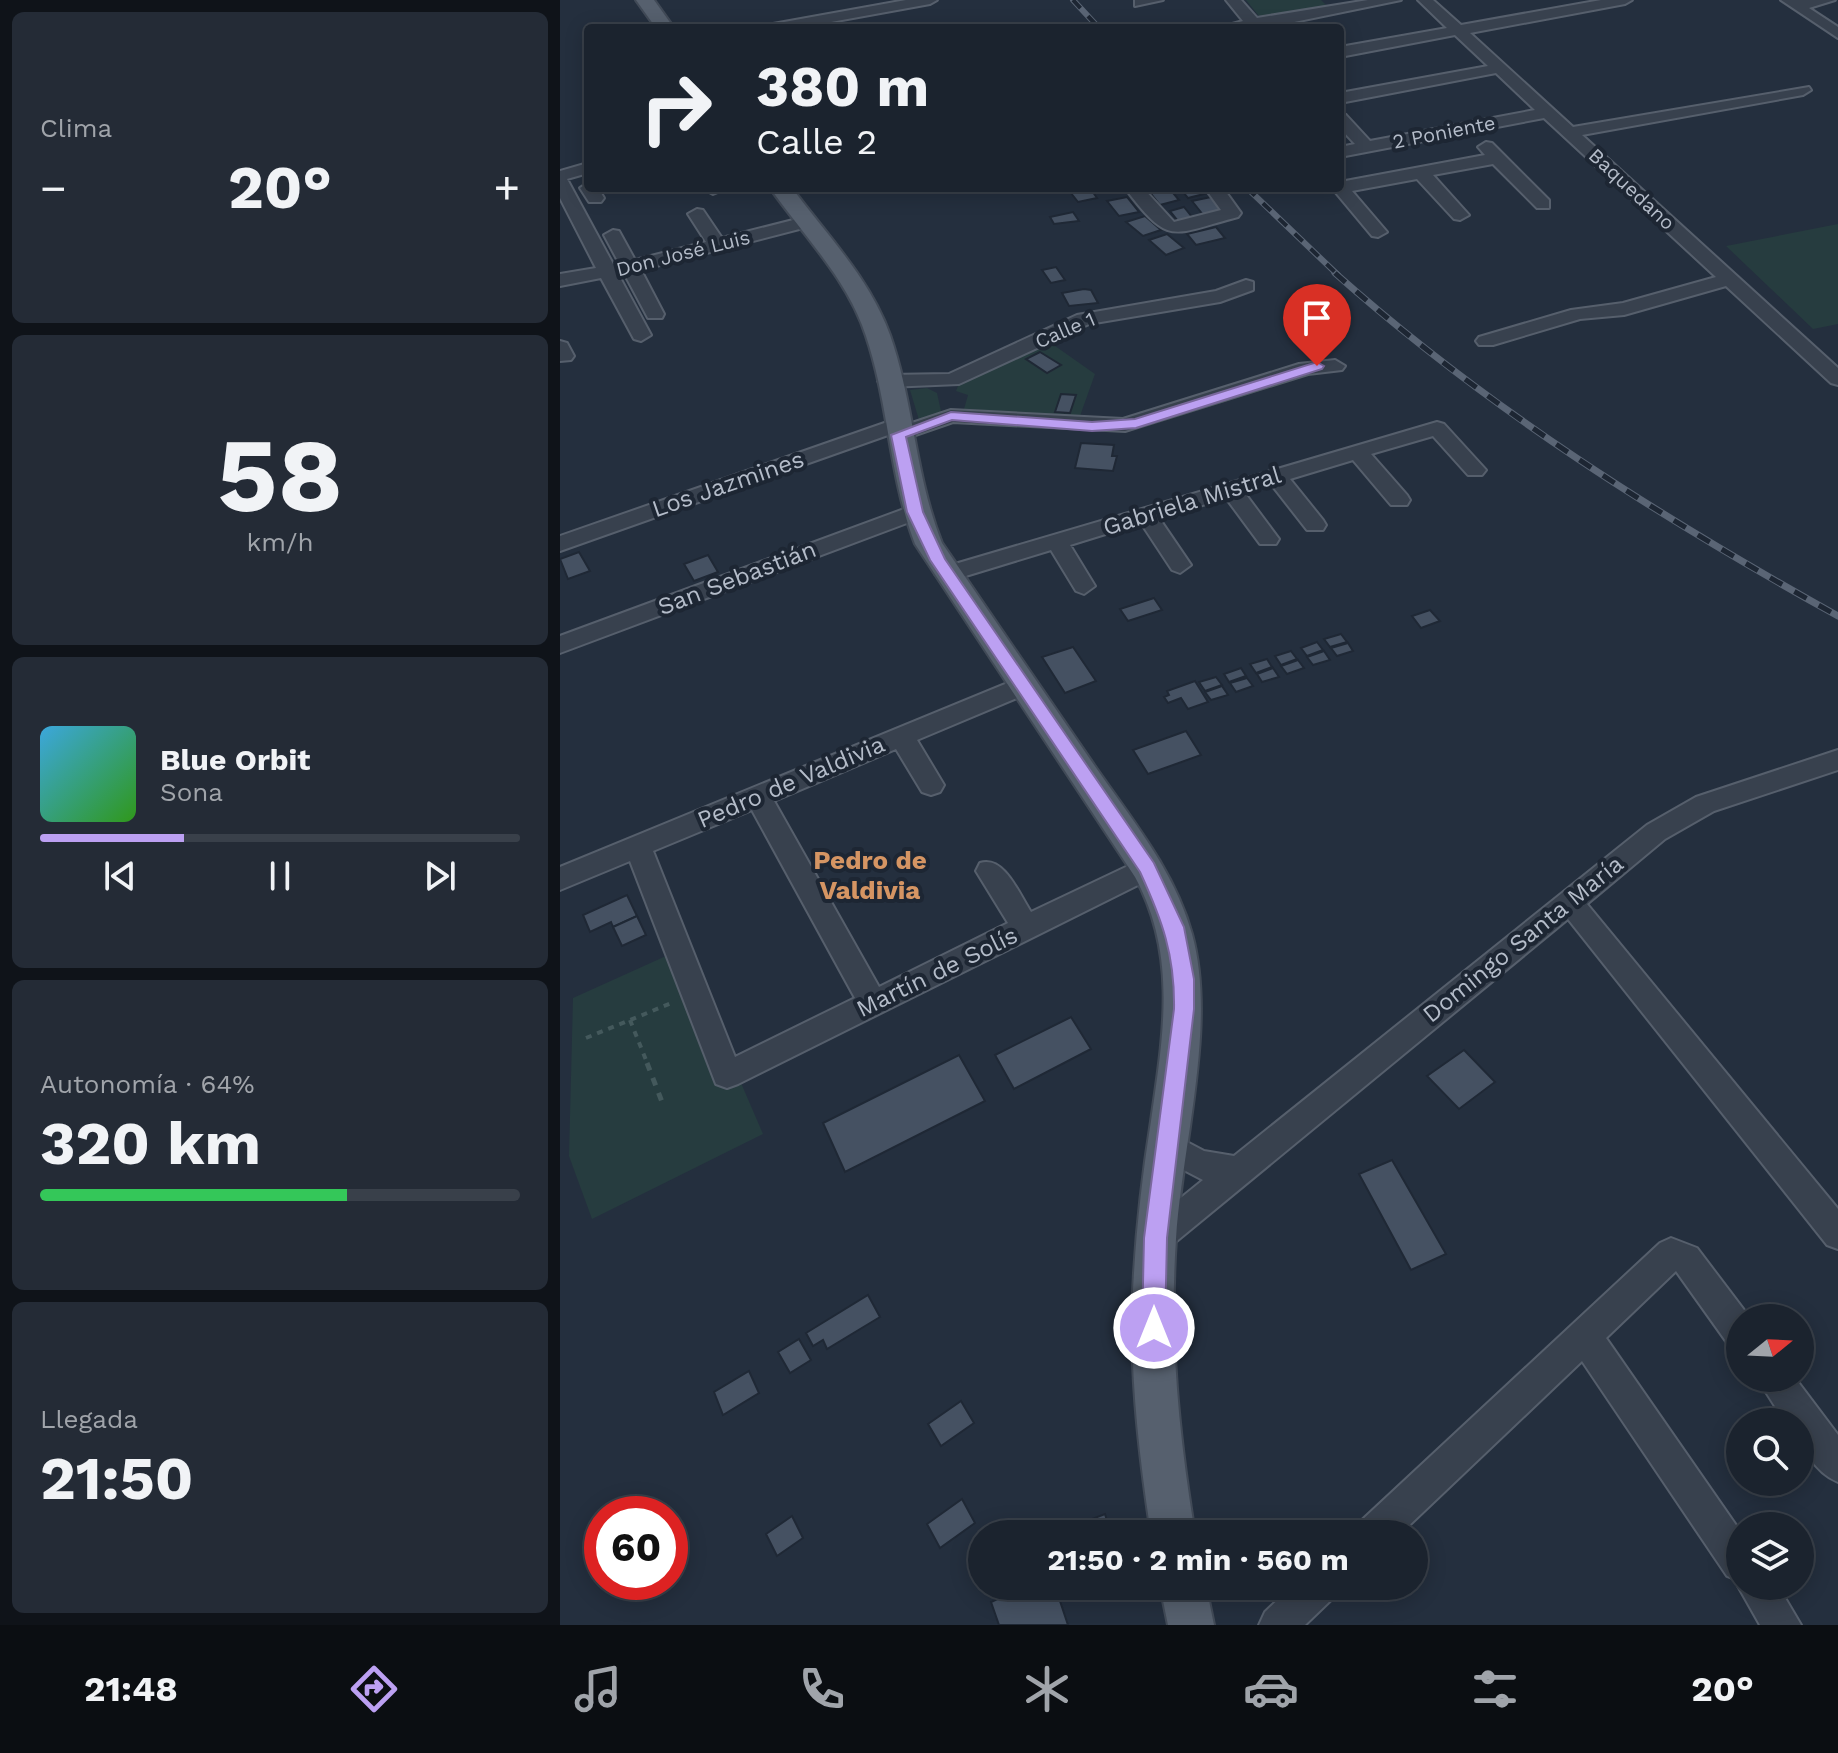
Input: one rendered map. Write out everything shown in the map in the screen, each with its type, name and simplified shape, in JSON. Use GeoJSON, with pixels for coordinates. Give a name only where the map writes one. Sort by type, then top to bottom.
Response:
{"type":"FeatureCollection","features":[{"type":"Feature","properties":{"kind":"main road"},"geometry":{"type":"LineString","coordinates":[[645,0],[662,24]]}},
{"type":"Feature","properties":{"kind":"main road"},"geometry":{"type":"LineString","coordinates":[[784,192],[871,318],[888,381],[915,512],[946,574],[1147,868],[1175,927],[1184,979],[1181,1041],[1156,1238],[1154,1356],[1158,1420],[1171,1520]]}},
{"type":"Feature","properties":{"kind":"main road"},"geometry":{"type":"LineString","coordinates":[[1186,1600],[1191,1625]]}},
{"type":"Feature","properties":{"kind":"street"},"geometry":{"type":"LineString","coordinates":[[795,24],[930,0]]}},
{"type":"Feature","properties":{"kind":"street"},"geometry":{"type":"LineString","coordinates":[[1140,3],[1156,0]]}},
{"type":"Feature","properties":{"kind":"street"},"geometry":{"type":"LineString","coordinates":[[1233,0],[1254,24]]}},
{"type":"Feature","properties":{"kind":"street"},"geometry":{"type":"LineString","coordinates":[[1263,24],[1333,5],[1394,0]]}},
{"type":"Feature","properties":{"kind":"street","name":"Baquedano"},"geometry":{"type":"LineString","coordinates":[[1425,0],[1838,379]]}},
{"type":"Feature","properties":{"kind":"street"},"geometry":{"type":"LineString","coordinates":[[1344,51],[1625,0]]}},
{"type":"Feature","properties":{"kind":"street"},"geometry":{"type":"LineString","coordinates":[[1792,3],[1828,0]]}},
{"type":"Feature","properties":{"kind":"street"},"geometry":{"type":"LineString","coordinates":[[1792,3],[1837,33]]}},
{"type":"Feature","properties":{"kind":"street"},"geometry":{"type":"LineString","coordinates":[[1344,97],[1500,68]]}},
{"type":"Feature","properties":{"kind":"street"},"geometry":{"type":"LineString","coordinates":[[1570,132],[1803,90]]}},
{"type":"Feature","properties":{"kind":"street","name":"2 Poniente"},"geometry":{"type":"LineString","coordinates":[[1344,151],[1548,112]]}},
{"type":"Feature","properties":{"kind":"street"},"geometry":{"type":"LineString","coordinates":[[1344,122],[1366,147]]}},
{"type":"Feature","properties":{"kind":"street"},"geometry":{"type":"LineString","coordinates":[[1467,128],[1543,204]]}},
{"type":"Feature","properties":{"kind":"street"},"geometry":{"type":"LineString","coordinates":[[1344,187],[1497,158]]}},
{"type":"Feature","properties":{"kind":"street"},"geometry":{"type":"LineString","coordinates":[[1421,173],[1460,215]]}},
{"type":"Feature","properties":{"kind":"street"},"geometry":{"type":"LineString","coordinates":[[560,179],[584,182]]}},
{"type":"Feature","properties":{"kind":"street"},"geometry":{"type":"LineString","coordinates":[[560,179],[641,335]]}},
{"type":"Feature","properties":{"kind":"street"},"geometry":{"type":"LineString","coordinates":[[1137,192],[1165,225],[1177,228],[1232,213],[1217,192]]}},
{"type":"Feature","properties":{"kind":"street"},"geometry":{"type":"LineString","coordinates":[[1343,192],[1378,232]]}},
{"type":"Feature","properties":{"kind":"street"},"geometry":{"type":"LineString","coordinates":[[697,214],[717,245]]}},
{"type":"Feature","properties":{"kind":"street","name":"Don José Luis"},"geometry":{"type":"LineString","coordinates":[[560,280],[630,267],[676,264],[717,245],[805,222]]}},
{"type":"Feature","properties":{"kind":"street"},"geometry":{"type":"LineString","coordinates":[[613,235],[655,314]]}},
{"type":"Feature","properties":{"kind":"street"},"geometry":{"type":"LineString","coordinates":[[1486,341],[1578,314],[1624,309],[1729,279]]}},
{"type":"Feature","properties":{"kind":"street","name":"Calle 1"},"geometry":{"type":"LineString","coordinates":[[888,381],[940,382],[968,375],[1084,319],[1220,296],[1246,286]]}},
{"type":"Feature","properties":{"kind":"street"},"geometry":{"type":"LineString","coordinates":[[1816,358],[1838,354]]}},
{"type":"Feature","properties":{"kind":"street"},"geometry":{"type":"LineString","coordinates":[[940,382],[951,416],[1092,426],[1125,425],[1306,368],[1335,366]]}},
{"type":"Feature","properties":{"kind":"street","name":"Los Jazmines"},"geometry":{"type":"LineString","coordinates":[[560,544],[897,430],[951,416]]}},
{"type":"Feature","properties":{"kind":"street","name":"Gabriela Mistral"},"geometry":{"type":"LineString","coordinates":[[946,574],[1437,428],[1475,470]]}},
{"type":"Feature","properties":{"kind":"street"},"geometry":{"type":"LineString","coordinates":[[1358,452],[1399,500]]}},
{"type":"Feature","properties":{"kind":"street"},"geometry":{"type":"LineString","coordinates":[[1276,476],[1315,525]]}},
{"type":"Feature","properties":{"kind":"street"},"geometry":{"type":"LineString","coordinates":[[1231,490],[1268,539]]}},
{"type":"Feature","properties":{"kind":"street","name":"San Sebastián"},"geometry":{"type":"LineString","coordinates":[[560,645],[915,512]]}},
{"type":"Feature","properties":{"kind":"street"},"geometry":{"type":"LineString","coordinates":[[1146,515],[1180,565]]}},
{"type":"Feature","properties":{"kind":"street"},"geometry":{"type":"LineString","coordinates":[[1057,541],[1084,586]]}},
{"type":"Feature","properties":{"kind":"street","name":"Pedro de Valdivia"},"geometry":{"type":"LineString","coordinates":[[560,879],[1022,686]]}},
{"type":"Feature","properties":{"kind":"street"},"geometry":{"type":"LineString","coordinates":[[901,736],[931,785]]}},
{"type":"Feature","properties":{"kind":"street","name":"Domingo Santa María"},"geometry":{"type":"LineString","coordinates":[[1156,1238],[1644,840],[1680,817],[1732,794],[1838,760]]}},
{"type":"Feature","properties":{"kind":"street"},"geometry":{"type":"LineString","coordinates":[[758,796],[873,1003]]}},
{"type":"Feature","properties":{"kind":"street"},"geometry":{"type":"LineString","coordinates":[[638,846],[695,994]]}},
{"type":"Feature","properties":{"kind":"street","name":"Martín de Solís"},"geometry":{"type":"LineString","coordinates":[[695,994],[727,1075],[1147,868]]}},
{"type":"Feature","properties":{"kind":"street"},"geometry":{"type":"LineString","coordinates":[[989,871],[1026,928]]}},
{"type":"Feature","properties":{"kind":"street"},"geometry":{"type":"LineString","coordinates":[[1569,901],[1838,1234]]}},
{"type":"Feature","properties":{"kind":"street"},"geometry":{"type":"LineString","coordinates":[[1166,1145],[1199,1165],[1238,1171]]}},
{"type":"Feature","properties":{"kind":"street"},"geometry":{"type":"LineString","coordinates":[[1389,1520],[1671,1254],[1686,1259],[1726,1313]]}},
{"type":"Feature","properties":{"kind":"street"},"geometry":{"type":"LineString","coordinates":[[1583,1334],[1726,1543]]}},
{"type":"Feature","properties":{"kind":"street"},"geometry":{"type":"LineString","coordinates":[[1784,1392],[1838,1464]]}},
{"type":"Feature","properties":{"kind":"street"},"geometry":{"type":"LineString","coordinates":[[1278,1625],[1304,1600]]}},
{"type":"Feature","properties":{"kind":"street"},"geometry":{"type":"LineString","coordinates":[[1765,1600],[1782,1625]]}},
{"type":"Feature","properties":{"kind":"path"},"geometry":{"type":"LineString","coordinates":[[586,1038],[695,994]]}},
{"type":"Feature","properties":{"kind":"path"},"geometry":{"type":"LineString","coordinates":[[630,1020],[664,1107]]}},
{"type":"Feature","properties":{"kind":"green space"},"geometry":{"type":"Polygon","coordinates":[[[1246,0],[1321,0],[1329,8],[1262,20],[1246,0]]]}},
{"type":"Feature","properties":{"kind":"green space"},"geometry":{"type":"Polygon","coordinates":[[[1838,224],[1838,324],[1813,329],[1726,246],[1838,224]]]}},
{"type":"Feature","properties":{"kind":"green space"},"geometry":{"type":"Polygon","coordinates":[[[1048,341],[1095,374],[1080,416],[964,409],[968,395],[956,391],[958,386],[1048,341]]]}},
{"type":"Feature","properties":{"kind":"green space"},"geometry":{"type":"Polygon","coordinates":[[[927,388],[937,393],[941,411],[938,416],[919,420],[910,390],[927,388]]]}},
{"type":"Feature","properties":{"kind":"green space"},"geometry":{"type":"Polygon","coordinates":[[[666,956],[725,1090],[741,1083],[763,1134],[592,1219],[569,1156],[573,998],[666,956]]]}},
{"type":"Feature","properties":{"kind":"building"},"geometry":{"type":"Polygon","coordinates":[[[1070,192],[1093,192],[1097,198],[1078,202],[1070,192]]]}},
{"type":"Feature","properties":{"kind":"building"},"geometry":{"type":"Polygon","coordinates":[[[1150,192],[1172,192],[1179,200],[1160,205],[1150,192]]]}},
{"type":"Feature","properties":{"kind":"building"},"geometry":{"type":"Polygon","coordinates":[[[1183,192],[1208,193],[1188,198],[1183,192]]]}},
{"type":"Feature","properties":{"kind":"building"},"geometry":{"type":"Polygon","coordinates":[[[1127,197],[1139,212],[1119,216],[1107,201],[1127,197]]]}},
{"type":"Feature","properties":{"kind":"building"},"geometry":{"type":"Polygon","coordinates":[[[1211,197],[1224,212],[1204,216],[1192,201],[1211,197]]]}},
{"type":"Feature","properties":{"kind":"building"},"geometry":{"type":"Polygon","coordinates":[[[1184,207],[1192,217],[1178,221],[1170,211],[1184,207]]]}},
{"type":"Feature","properties":{"kind":"building"},"geometry":{"type":"Polygon","coordinates":[[[1073,212],[1079,221],[1054,224],[1050,217],[1073,212]]]}},
{"type":"Feature","properties":{"kind":"building"},"geometry":{"type":"Polygon","coordinates":[[[1145,216],[1161,230],[1143,236],[1126,222],[1145,216]]]}},
{"type":"Feature","properties":{"kind":"building"},"geometry":{"type":"Polygon","coordinates":[[[1216,227],[1225,238],[1196,245],[1187,234],[1216,227]]]}},
{"type":"Feature","properties":{"kind":"building"},"geometry":{"type":"Polygon","coordinates":[[[1167,234],[1184,248],[1166,255],[1149,240],[1167,234]]]}},
{"type":"Feature","properties":{"kind":"building"},"geometry":{"type":"Polygon","coordinates":[[[1056,267],[1065,280],[1051,283],[1042,270],[1056,267]]]}},
{"type":"Feature","properties":{"kind":"building"},"geometry":{"type":"Polygon","coordinates":[[[1091,290],[1098,303],[1069,306],[1062,293],[1091,290]]]}},
{"type":"Feature","properties":{"kind":"building"},"geometry":{"type":"Polygon","coordinates":[[[1040,352],[1061,365],[1047,373],[1026,359],[1040,352]]]}},
{"type":"Feature","properties":{"kind":"building"},"geometry":{"type":"Polygon","coordinates":[[[1061,394],[1076,395],[1070,413],[1055,412],[1061,394]]]}},
{"type":"Feature","properties":{"kind":"building"},"geometry":{"type":"Polygon","coordinates":[[[1081,443],[1114,445],[1112,456],[1117,456],[1113,471],[1075,468],[1081,443]]]}},
{"type":"Feature","properties":{"kind":"building"},"geometry":{"type":"Polygon","coordinates":[[[579,552],[590,571],[568,579],[560,559],[579,552]]]}},
{"type":"Feature","properties":{"kind":"building"},"geometry":{"type":"Polygon","coordinates":[[[708,555],[718,572],[694,581],[684,564],[708,555]]]}},
{"type":"Feature","properties":{"kind":"building"},"geometry":{"type":"Polygon","coordinates":[[[1154,598],[1162,610],[1128,621],[1120,609],[1154,598]]]}},
{"type":"Feature","properties":{"kind":"building"},"geometry":{"type":"Polygon","coordinates":[[[1430,610],[1440,621],[1421,628],[1412,616],[1430,610]]]}},
{"type":"Feature","properties":{"kind":"building"},"geometry":{"type":"Polygon","coordinates":[[[1341,634],[1347,642],[1330,647],[1324,639],[1341,634]]]}},
{"type":"Feature","properties":{"kind":"building"},"geometry":{"type":"Polygon","coordinates":[[[1317,642],[1323,650],[1307,656],[1301,648],[1317,642]]]}},
{"type":"Feature","properties":{"kind":"building"},"geometry":{"type":"Polygon","coordinates":[[[1348,643],[1353,651],[1337,656],[1331,648],[1348,643]]]}},
{"type":"Feature","properties":{"kind":"building"},"geometry":{"type":"Polygon","coordinates":[[[1073,647],[1096,681],[1065,693],[1042,657],[1073,647]]]}},
{"type":"Feature","properties":{"kind":"building"},"geometry":{"type":"Polygon","coordinates":[[[1291,651],[1297,659],[1281,665],[1275,656],[1291,651]]]}},
{"type":"Feature","properties":{"kind":"building"},"geometry":{"type":"Polygon","coordinates":[[[1324,651],[1330,660],[1313,665],[1307,657],[1324,651]]]}},
{"type":"Feature","properties":{"kind":"building"},"geometry":{"type":"Polygon","coordinates":[[[1267,659],[1272,667],[1256,673],[1250,664],[1267,659]]]}},
{"type":"Feature","properties":{"kind":"building"},"geometry":{"type":"Polygon","coordinates":[[[1298,660],[1304,668],[1287,674],[1281,666],[1298,660]]]}},
{"type":"Feature","properties":{"kind":"building"},"geometry":{"type":"Polygon","coordinates":[[[1241,668],[1246,676],[1229,682],[1224,674],[1241,668]]]}},
{"type":"Feature","properties":{"kind":"building"},"geometry":{"type":"Polygon","coordinates":[[[1273,668],[1279,677],[1262,682],[1257,674],[1273,668]]]}},
{"type":"Feature","properties":{"kind":"building"},"geometry":{"type":"Polygon","coordinates":[[[1216,677],[1222,685],[1205,691],[1199,682],[1216,677]]]}},
{"type":"Feature","properties":{"kind":"building"},"geometry":{"type":"Polygon","coordinates":[[[1247,678],[1253,686],[1236,692],[1230,683],[1247,678]]]}},
{"type":"Feature","properties":{"kind":"building"},"geometry":{"type":"Polygon","coordinates":[[[1195,681],[1208,702],[1188,709],[1181,698],[1168,703],[1164,697],[1169,695],[1167,691],[1195,681]]]}},
{"type":"Feature","properties":{"kind":"building"},"geometry":{"type":"Polygon","coordinates":[[[1222,686],[1228,695],[1211,700],[1205,692],[1222,686]]]}},
{"type":"Feature","properties":{"kind":"building"},"geometry":{"type":"Polygon","coordinates":[[[1186,731],[1201,755],[1148,774],[1133,750],[1186,731]]]}},
{"type":"Feature","properties":{"kind":"building"},"geometry":{"type":"Polygon","coordinates":[[[627,895],[637,916],[613,927],[611,922],[590,932],[583,915],[627,895]]]}},
{"type":"Feature","properties":{"kind":"building"},"geometry":{"type":"Polygon","coordinates":[[[637,916],[646,935],[622,946],[613,927],[637,916]]]}},
{"type":"Feature","properties":{"kind":"building"},"geometry":{"type":"Polygon","coordinates":[[[1071,1017],[1091,1049],[1014,1089],[995,1055],[1071,1017]]]}},
{"type":"Feature","properties":{"kind":"building"},"geometry":{"type":"Polygon","coordinates":[[[1464,1050],[1495,1082],[1459,1109],[1427,1076],[1464,1050]]]}},
{"type":"Feature","properties":{"kind":"building"},"geometry":{"type":"Polygon","coordinates":[[[959,1055],[985,1101],[845,1172],[823,1123],[959,1055]]]}},
{"type":"Feature","properties":{"kind":"building"},"geometry":{"type":"Polygon","coordinates":[[[1392,1160],[1446,1254],[1411,1270],[1359,1174],[1392,1160]]]}},
{"type":"Feature","properties":{"kind":"building"},"geometry":{"type":"Polygon","coordinates":[[[868,1295],[880,1317],[827,1349],[823,1340],[813,1346],[806,1333],[868,1295]]]}},
{"type":"Feature","properties":{"kind":"building"},"geometry":{"type":"Polygon","coordinates":[[[799,1339],[811,1360],[790,1373],[778,1352],[799,1339]]]}},
{"type":"Feature","properties":{"kind":"building"},"geometry":{"type":"Polygon","coordinates":[[[749,1371],[759,1393],[723,1415],[714,1392],[749,1371]]]}},
{"type":"Feature","properties":{"kind":"building"},"geometry":{"type":"Polygon","coordinates":[[[961,1401],[974,1423],[941,1446],[928,1424],[961,1401]]]}},
{"type":"Feature","properties":{"kind":"building"},"geometry":{"type":"Polygon","coordinates":[[[962,1499],[973,1520],[968,1520],[968,1528],[940,1548],[927,1524],[962,1499]]]}},
{"type":"Feature","properties":{"kind":"building"},"geometry":{"type":"Polygon","coordinates":[[[1105,1514],[1107,1520],[1089,1520],[1105,1514]]]}},
{"type":"Feature","properties":{"kind":"building"},"geometry":{"type":"Polygon","coordinates":[[[792,1516],[803,1538],[777,1556],[766,1534],[792,1516]]]}},
{"type":"Feature","properties":{"kind":"building"},"geometry":{"type":"Polygon","coordinates":[[[1060,1600],[1068,1625],[999,1625],[991,1602],[1060,1600]]]}},
{"type":"Feature","properties":{"kind":"railway"},"geometry":{"type":"LineString","coordinates":[[1073,0],[1095,24]]}},
{"type":"Feature","properties":{"kind":"railway"},"geometry":{"type":"LineString","coordinates":[[1251,192],[1338,275]]}},
{"type":"Feature","properties":{"kind":"railway"},"geometry":{"type":"LineString","coordinates":[[1335,273],[1453,370],[1577,458],[1706,540],[1838,616]]}},
{"type":"Feature","properties":{"kind":"district","name":"Pedro de Valdivia"},"geometry":{"type":"Point","coordinates":[870,875]}},
{"type":"Feature","properties":{"kind":"route"},"geometry":{"type":"LineString","coordinates":[[1154,1328],[1156,1238],[1184,1009],[1184,979],[1175,927],[1147,868],[937,560],[915,512],[898,435],[951,416],[1092,426],[1136,423],[1317,366]]}}]}
